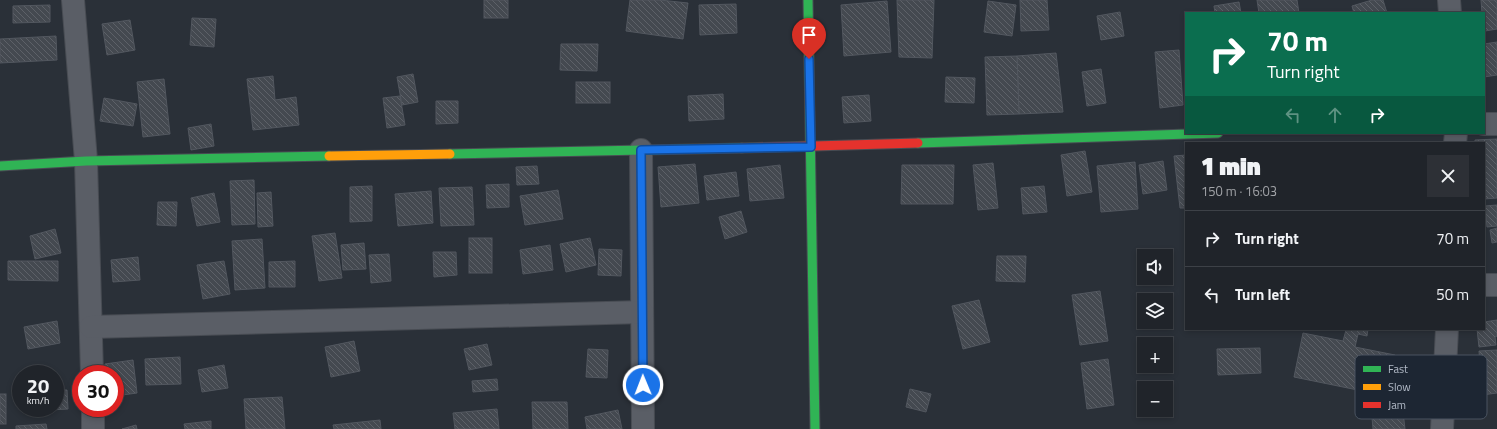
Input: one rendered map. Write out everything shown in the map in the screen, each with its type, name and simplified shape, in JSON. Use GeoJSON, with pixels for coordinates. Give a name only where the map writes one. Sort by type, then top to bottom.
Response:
{"type":"FeatureCollection","features":[{"type":"Feature","properties":{"kind":"street"},"geometry":{"type":"LineString","coordinates":[[73,0],[86,162],[92,365]]}},
{"type":"Feature","properties":{"kind":"street"},"geometry":{"type":"LineString","coordinates":[[808,0],[815,429]]}},
{"type":"Feature","properties":{"kind":"street"},"geometry":{"type":"LineString","coordinates":[[1449,0],[1450,12]]}},
{"type":"Feature","properties":{"kind":"street"},"geometry":{"type":"LineString","coordinates":[[1485,124],[1497,124]]}},
{"type":"Feature","properties":{"kind":"street"},"geometry":{"type":"LineString","coordinates":[[0,166],[86,162],[811,147],[1189,134]]}},
{"type":"Feature","properties":{"kind":"street"},"geometry":{"type":"LineString","coordinates":[[641,150],[643,429]]}},
{"type":"Feature","properties":{"kind":"street"},"geometry":{"type":"LineString","coordinates":[[1485,285],[1497,285]]}},
{"type":"Feature","properties":{"kind":"street"},"geometry":{"type":"LineString","coordinates":[[91,327],[642,312]]}},
{"type":"Feature","properties":{"kind":"street"},"geometry":{"type":"LineString","coordinates":[[1446,355],[1447,330]]}},
{"type":"Feature","properties":{"kind":"street"},"geometry":{"type":"LineString","coordinates":[[93,417],[94,429]]}},
{"type":"Feature","properties":{"kind":"street"},"geometry":{"type":"LineString","coordinates":[[1442,419],[1442,429]]}},
{"type":"Feature","properties":{"kind":"building"},"geometry":{"type":"Polygon","coordinates":[[[484,0],[508,0],[508,18],[484,18],[484,0]]]}},
{"type":"Feature","properties":{"kind":"building"},"geometry":{"type":"Polygon","coordinates":[[[630,0],[660,0],[688,3],[683,39],[626,31],[630,0]]]}},
{"type":"Feature","properties":{"kind":"building"},"geometry":{"type":"Polygon","coordinates":[[[897,0],[934,0],[932,58],[899,57],[897,0]]]}},
{"type":"Feature","properties":{"kind":"building"},"geometry":{"type":"Polygon","coordinates":[[[1020,0],[1047,0],[1049,30],[1021,31],[1020,0]]]}},
{"type":"Feature","properties":{"kind":"building"},"geometry":{"type":"Polygon","coordinates":[[[1257,0],[1297,0],[1299,12],[1259,12],[1257,0]]]}},
{"type":"Feature","properties":{"kind":"building"},"geometry":{"type":"Polygon","coordinates":[[[1372,0],[1383,0],[1387,12],[1354,12],[1352,6],[1372,0]]]}},
{"type":"Feature","properties":{"kind":"building"},"geometry":{"type":"Polygon","coordinates":[[[1481,0],[1497,0],[1497,29],[1485,31],[1485,12],[1482,12],[1481,0]]]}},
{"type":"Feature","properties":{"kind":"building"},"geometry":{"type":"Polygon","coordinates":[[[887,1],[891,52],[844,56],[841,5],[887,1]]]}},
{"type":"Feature","properties":{"kind":"building"},"geometry":{"type":"Polygon","coordinates":[[[988,1],[1016,5],[1012,36],[984,32],[988,1]]]}},
{"type":"Feature","properties":{"kind":"building"},"geometry":{"type":"Polygon","coordinates":[[[1239,2],[1241,12],[1215,12],[1214,6],[1239,2]]]}},
{"type":"Feature","properties":{"kind":"building"},"geometry":{"type":"Polygon","coordinates":[[[736,4],[737,33],[700,35],[699,5],[736,4]]]}},
{"type":"Feature","properties":{"kind":"building"},"geometry":{"type":"Polygon","coordinates":[[[50,5],[50,22],[13,23],[13,6],[50,5]]]}},
{"type":"Feature","properties":{"kind":"building"},"geometry":{"type":"Polygon","coordinates":[[[1120,12],[1124,36],[1101,40],[1097,16],[1120,12]]]}},
{"type":"Feature","properties":{"kind":"building"},"geometry":{"type":"Polygon","coordinates":[[[192,18],[216,19],[214,47],[190,45],[192,18]]]}},
{"type":"Feature","properties":{"kind":"building"},"geometry":{"type":"Polygon","coordinates":[[[130,20],[135,50],[107,55],[102,24],[130,20]]]}},
{"type":"Feature","properties":{"kind":"building"},"geometry":{"type":"Polygon","coordinates":[[[56,36],[57,60],[0,63],[0,39],[56,36]]]}},
{"type":"Feature","properties":{"kind":"building"},"geometry":{"type":"Polygon","coordinates":[[[1497,42],[1497,75],[1485,77],[1485,44],[1497,42]]]}},
{"type":"Feature","properties":{"kind":"building"},"geometry":{"type":"Polygon","coordinates":[[[561,44],[598,44],[597,71],[560,70],[561,44]]]}},
{"type":"Feature","properties":{"kind":"building"},"geometry":{"type":"Polygon","coordinates":[[[1179,50],[1183,105],[1160,108],[1155,52],[1179,50]]]}},
{"type":"Feature","properties":{"kind":"building"},"geometry":{"type":"Polygon","coordinates":[[[1056,53],[1063,112],[1019,114],[1017,56],[1056,53]]]}},
{"type":"Feature","properties":{"kind":"building"},"geometry":{"type":"Polygon","coordinates":[[[1017,56],[1019,114],[987,115],[985,57],[1017,56]]]}},
{"type":"Feature","properties":{"kind":"building"},"geometry":{"type":"Polygon","coordinates":[[[1101,69],[1106,103],[1087,106],[1082,72],[1101,69]]]}},
{"type":"Feature","properties":{"kind":"building"},"geometry":{"type":"Polygon","coordinates":[[[413,74],[418,102],[402,105],[397,77],[413,74]]]}},
{"type":"Feature","properties":{"kind":"building"},"geometry":{"type":"Polygon","coordinates":[[[273,76],[275,100],[296,97],[299,125],[253,130],[247,79],[273,76]]]}},
{"type":"Feature","properties":{"kind":"building"},"geometry":{"type":"Polygon","coordinates":[[[946,77],[975,78],[974,103],[945,102],[946,77]]]}},
{"type":"Feature","properties":{"kind":"building"},"geometry":{"type":"Polygon","coordinates":[[[164,79],[170,134],[143,137],[137,82],[164,79]]]}},
{"type":"Feature","properties":{"kind":"building"},"geometry":{"type":"Polygon","coordinates":[[[576,82],[610,82],[610,103],[576,103],[576,82]]]}},
{"type":"Feature","properties":{"kind":"building"},"geometry":{"type":"Polygon","coordinates":[[[723,94],[724,119],[689,121],[688,96],[723,94]]]}},
{"type":"Feature","properties":{"kind":"building"},"geometry":{"type":"Polygon","coordinates":[[[869,95],[871,121],[844,123],[842,97],[869,95]]]}},
{"type":"Feature","properties":{"kind":"building"},"geometry":{"type":"Polygon","coordinates":[[[400,96],[405,125],[387,128],[383,98],[400,96]]]}},
{"type":"Feature","properties":{"kind":"building"},"geometry":{"type":"Polygon","coordinates":[[[104,98],[137,104],[133,126],[100,121],[104,98]]]}},
{"type":"Feature","properties":{"kind":"building"},"geometry":{"type":"Polygon","coordinates":[[[436,101],[458,101],[458,123],[436,124],[436,101]]]}},
{"type":"Feature","properties":{"kind":"building"},"geometry":{"type":"Polygon","coordinates":[[[211,124],[214,146],[191,150],[188,128],[211,124]]]}},
{"type":"Feature","properties":{"kind":"building"},"geometry":{"type":"Polygon","coordinates":[[[1497,139],[1497,198],[1485,199],[1485,142],[1475,142],[1475,140],[1497,139]]]}},
{"type":"Feature","properties":{"kind":"building"},"geometry":{"type":"Polygon","coordinates":[[[1085,151],[1092,192],[1067,196],[1061,155],[1085,151]]]}},
{"type":"Feature","properties":{"kind":"building"},"geometry":{"type":"Polygon","coordinates":[[[1185,155],[1185,208],[1180,208],[1174,156],[1185,155]]]}},
{"type":"Feature","properties":{"kind":"building"},"geometry":{"type":"Polygon","coordinates":[[[1163,161],[1167,190],[1143,194],[1139,165],[1163,161]]]}},
{"type":"Feature","properties":{"kind":"building"},"geometry":{"type":"Polygon","coordinates":[[[1135,162],[1138,209],[1101,212],[1097,166],[1135,162]]]}},
{"type":"Feature","properties":{"kind":"building"},"geometry":{"type":"Polygon","coordinates":[[[993,163],[998,208],[978,210],[973,165],[993,163]]]}},
{"type":"Feature","properties":{"kind":"building"},"geometry":{"type":"Polygon","coordinates":[[[695,164],[699,203],[661,207],[658,167],[695,164]]]}},
{"type":"Feature","properties":{"kind":"building"},"geometry":{"type":"Polygon","coordinates":[[[780,165],[784,198],[750,201],[747,169],[780,165]]]}},
{"type":"Feature","properties":{"kind":"building"},"geometry":{"type":"Polygon","coordinates":[[[902,165],[954,165],[953,204],[901,204],[902,165]]]}},
{"type":"Feature","properties":{"kind":"building"},"geometry":{"type":"Polygon","coordinates":[[[537,166],[539,184],[517,185],[516,167],[537,166]]]}},
{"type":"Feature","properties":{"kind":"building"},"geometry":{"type":"Polygon","coordinates":[[[736,172],[739,196],[707,200],[704,176],[736,172]]]}},
{"type":"Feature","properties":{"kind":"building"},"geometry":{"type":"Polygon","coordinates":[[[254,180],[255,224],[232,225],[230,181],[254,180]]]}},
{"type":"Feature","properties":{"kind":"building"},"geometry":{"type":"Polygon","coordinates":[[[509,184],[509,207],[487,208],[486,185],[509,184]]]}},
{"type":"Feature","properties":{"kind":"building"},"geometry":{"type":"Polygon","coordinates":[[[372,186],[372,221],[350,222],[350,187],[372,186]]]}},
{"type":"Feature","properties":{"kind":"building"},"geometry":{"type":"Polygon","coordinates":[[[1044,186],[1047,212],[1023,214],[1021,188],[1044,186]]]}},
{"type":"Feature","properties":{"kind":"building"},"geometry":{"type":"Polygon","coordinates":[[[472,187],[474,225],[441,226],[439,188],[472,187]]]}},
{"type":"Feature","properties":{"kind":"building"},"geometry":{"type":"Polygon","coordinates":[[[558,190],[563,219],[525,225],[520,196],[558,190]]]}},
{"type":"Feature","properties":{"kind":"building"},"geometry":{"type":"Polygon","coordinates":[[[431,191],[433,223],[398,226],[395,194],[431,191]]]}},
{"type":"Feature","properties":{"kind":"building"},"geometry":{"type":"Polygon","coordinates":[[[271,192],[273,226],[258,227],[257,193],[271,192]]]}},
{"type":"Feature","properties":{"kind":"building"},"geometry":{"type":"Polygon","coordinates":[[[214,193],[220,222],[197,226],[191,198],[214,193]]]}},
{"type":"Feature","properties":{"kind":"building"},"geometry":{"type":"Polygon","coordinates":[[[158,202],[177,202],[176,226],[157,225],[158,202]]]}},
{"type":"Feature","properties":{"kind":"building"},"geometry":{"type":"Polygon","coordinates":[[[1497,205],[1497,226],[1487,227],[1485,206],[1497,205]]]}},
{"type":"Feature","properties":{"kind":"building"},"geometry":{"type":"Polygon","coordinates":[[[741,211],[747,232],[725,239],[719,217],[741,211]]]}},
{"type":"Feature","properties":{"kind":"building"},"geometry":{"type":"Polygon","coordinates":[[[1497,228],[1497,242],[1492,243],[1490,230],[1497,228]]]}},
{"type":"Feature","properties":{"kind":"building"},"geometry":{"type":"Polygon","coordinates":[[[55,229],[61,253],[35,259],[30,236],[55,229]]]}},
{"type":"Feature","properties":{"kind":"building"},"geometry":{"type":"Polygon","coordinates":[[[335,233],[342,278],[319,281],[312,236],[335,233]]]}},
{"type":"Feature","properties":{"kind":"building"},"geometry":{"type":"Polygon","coordinates":[[[469,238],[492,238],[492,273],[469,273],[469,238]]]}},
{"type":"Feature","properties":{"kind":"building"},"geometry":{"type":"Polygon","coordinates":[[[590,238],[596,265],[566,272],[560,244],[590,238]]]}},
{"type":"Feature","properties":{"kind":"building"},"geometry":{"type":"Polygon","coordinates":[[[262,239],[265,288],[235,290],[232,241],[262,239]]]}},
{"type":"Feature","properties":{"kind":"building"},"geometry":{"type":"Polygon","coordinates":[[[364,243],[366,269],[343,270],[341,245],[364,243]]]}},
{"type":"Feature","properties":{"kind":"building"},"geometry":{"type":"Polygon","coordinates":[[[550,245],[553,270],[523,274],[520,250],[550,245]]]}},
{"type":"Feature","properties":{"kind":"building"},"geometry":{"type":"Polygon","coordinates":[[[599,249],[622,250],[621,276],[598,275],[599,249]]]}},
{"type":"Feature","properties":{"kind":"building"},"geometry":{"type":"Polygon","coordinates":[[[433,252],[456,252],[457,275],[434,277],[433,252]]]}},
{"type":"Feature","properties":{"kind":"building"},"geometry":{"type":"Polygon","coordinates":[[[389,254],[391,281],[371,283],[369,255],[389,254]]]}},
{"type":"Feature","properties":{"kind":"building"},"geometry":{"type":"Polygon","coordinates":[[[997,256],[1026,256],[1025,282],[996,281],[997,256]]]}},
{"type":"Feature","properties":{"kind":"building"},"geometry":{"type":"Polygon","coordinates":[[[138,257],[140,280],[113,282],[111,260],[138,257]]]}},
{"type":"Feature","properties":{"kind":"building"},"geometry":{"type":"Polygon","coordinates":[[[8,261],[58,261],[58,281],[8,280],[8,261]]]}},
{"type":"Feature","properties":{"kind":"building"},"geometry":{"type":"Polygon","coordinates":[[[224,261],[230,294],[203,299],[197,265],[224,261]]]}},
{"type":"Feature","properties":{"kind":"building"},"geometry":{"type":"Polygon","coordinates":[[[295,261],[295,287],[269,287],[269,262],[295,261]]]}},
{"type":"Feature","properties":{"kind":"building"},"geometry":{"type":"Polygon","coordinates":[[[1100,291],[1108,341],[1080,345],[1072,295],[1100,291]]]}},
{"type":"Feature","properties":{"kind":"building"},"geometry":{"type":"Polygon","coordinates":[[[979,300],[990,342],[963,349],[952,306],[979,300]]]}},
{"type":"Feature","properties":{"kind":"building"},"geometry":{"type":"Polygon","coordinates":[[[1497,320],[1497,336],[1495,337],[1496,345],[1479,347],[1477,330],[1485,330],[1485,322],[1497,320]]]}},
{"type":"Feature","properties":{"kind":"building"},"geometry":{"type":"Polygon","coordinates":[[[57,321],[60,343],[28,349],[24,327],[57,321]]]}},
{"type":"Feature","properties":{"kind":"building"},"geometry":{"type":"Polygon","coordinates":[[[1346,330],[1368,330],[1367,336],[1358,334],[1355,347],[1395,355],[1355,355],[1355,389],[1294,377],[1303,333],[1343,341],[1346,330]]]}},
{"type":"Feature","properties":{"kind":"building"},"geometry":{"type":"Polygon","coordinates":[[[354,341],[360,371],[331,377],[325,347],[354,341]]]}},
{"type":"Feature","properties":{"kind":"building"},"geometry":{"type":"Polygon","coordinates":[[[487,344],[492,365],[469,370],[464,349],[487,344]]]}},
{"type":"Feature","properties":{"kind":"building"},"geometry":{"type":"Polygon","coordinates":[[[1260,348],[1261,373],[1218,375],[1217,349],[1260,348]]]}},
{"type":"Feature","properties":{"kind":"building"},"geometry":{"type":"Polygon","coordinates":[[[588,349],[608,350],[607,378],[586,377],[588,349]]]}},
{"type":"Feature","properties":{"kind":"building"},"geometry":{"type":"Polygon","coordinates":[[[1497,350],[1497,393],[1487,394],[1487,355],[1479,355],[1479,351],[1497,350]]]}},
{"type":"Feature","properties":{"kind":"building"},"geometry":{"type":"Polygon","coordinates":[[[180,357],[181,384],[146,385],[145,359],[180,357]]]}},
{"type":"Feature","properties":{"kind":"building"},"geometry":{"type":"Polygon","coordinates":[[[1108,359],[1114,405],[1087,409],[1081,363],[1108,359]]]}},
{"type":"Feature","properties":{"kind":"building"},"geometry":{"type":"Polygon","coordinates":[[[133,360],[137,393],[124,395],[124,365],[105,364],[133,360]]]}},
{"type":"Feature","properties":{"kind":"building"},"geometry":{"type":"Polygon","coordinates":[[[224,365],[228,388],[202,392],[198,370],[224,365]]]}},
{"type":"Feature","properties":{"kind":"building"},"geometry":{"type":"Polygon","coordinates":[[[497,379],[498,390],[473,392],[472,381],[497,379]]]}},
{"type":"Feature","properties":{"kind":"building"},"geometry":{"type":"Polygon","coordinates":[[[910,389],[931,394],[926,412],[906,407],[910,389]]]}},
{"type":"Feature","properties":{"kind":"building"},"geometry":{"type":"Polygon","coordinates":[[[64,390],[67,390],[68,409],[64,409],[64,390]]]}},
{"type":"Feature","properties":{"kind":"building"},"geometry":{"type":"Polygon","coordinates":[[[0,394],[6,394],[6,424],[0,424],[0,394]]]}},
{"type":"Feature","properties":{"kind":"building"},"geometry":{"type":"Polygon","coordinates":[[[282,397],[285,429],[246,429],[244,399],[282,397]]]}},
{"type":"Feature","properties":{"kind":"building"},"geometry":{"type":"Polygon","coordinates":[[[532,402],[567,402],[568,429],[533,429],[532,402]]]}},
{"type":"Feature","properties":{"kind":"building"},"geometry":{"type":"Polygon","coordinates":[[[497,409],[499,429],[455,429],[453,413],[497,409]]]}},
{"type":"Feature","properties":{"kind":"building"},"geometry":{"type":"Polygon","coordinates":[[[618,410],[622,429],[587,429],[585,417],[618,410]]]}},
{"type":"Feature","properties":{"kind":"building"},"geometry":{"type":"Polygon","coordinates":[[[1372,419],[1404,419],[1405,429],[1373,429],[1372,419]]]}},
{"type":"Feature","properties":{"kind":"building"},"geometry":{"type":"Polygon","coordinates":[[[380,420],[381,429],[334,429],[333,425],[380,420]]]}},
{"type":"Feature","properties":{"kind":"building"},"geometry":{"type":"Polygon","coordinates":[[[211,421],[211,429],[185,429],[184,424],[211,421]]]}},
{"type":"Feature","properties":{"kind":"building"},"geometry":{"type":"Polygon","coordinates":[[[46,424],[47,429],[16,429],[16,426],[46,424]]]}},
{"type":"Feature","properties":{"kind":"building"},"geometry":{"type":"Polygon","coordinates":[[[136,425],[137,429],[122,429],[136,425]]]}},
{"type":"Feature","properties":{"kind":"traffic: fast"},"geometry":{"type":"LineString","coordinates":[[808,0],[815,429]]}},
{"type":"Feature","properties":{"kind":"traffic: fast"},"geometry":{"type":"LineString","coordinates":[[918,143],[1188,134]]}},
{"type":"Feature","properties":{"kind":"traffic: fast"},"geometry":{"type":"LineString","coordinates":[[450,154],[742,148]]}},
{"type":"Feature","properties":{"kind":"traffic: fast"},"geometry":{"type":"LineString","coordinates":[[0,166],[86,161],[329,156]]}},
{"type":"Feature","properties":{"kind":"traffic: slow"},"geometry":{"type":"LineString","coordinates":[[329,156],[450,154]]}},
{"type":"Feature","properties":{"kind":"traffic: jam"},"geometry":{"type":"LineString","coordinates":[[742,148],[918,143]]}},
{"type":"Feature","properties":{"kind":"route"},"geometry":{"type":"LineString","coordinates":[[643,385],[641,150],[811,147],[809,59]]}}]}
